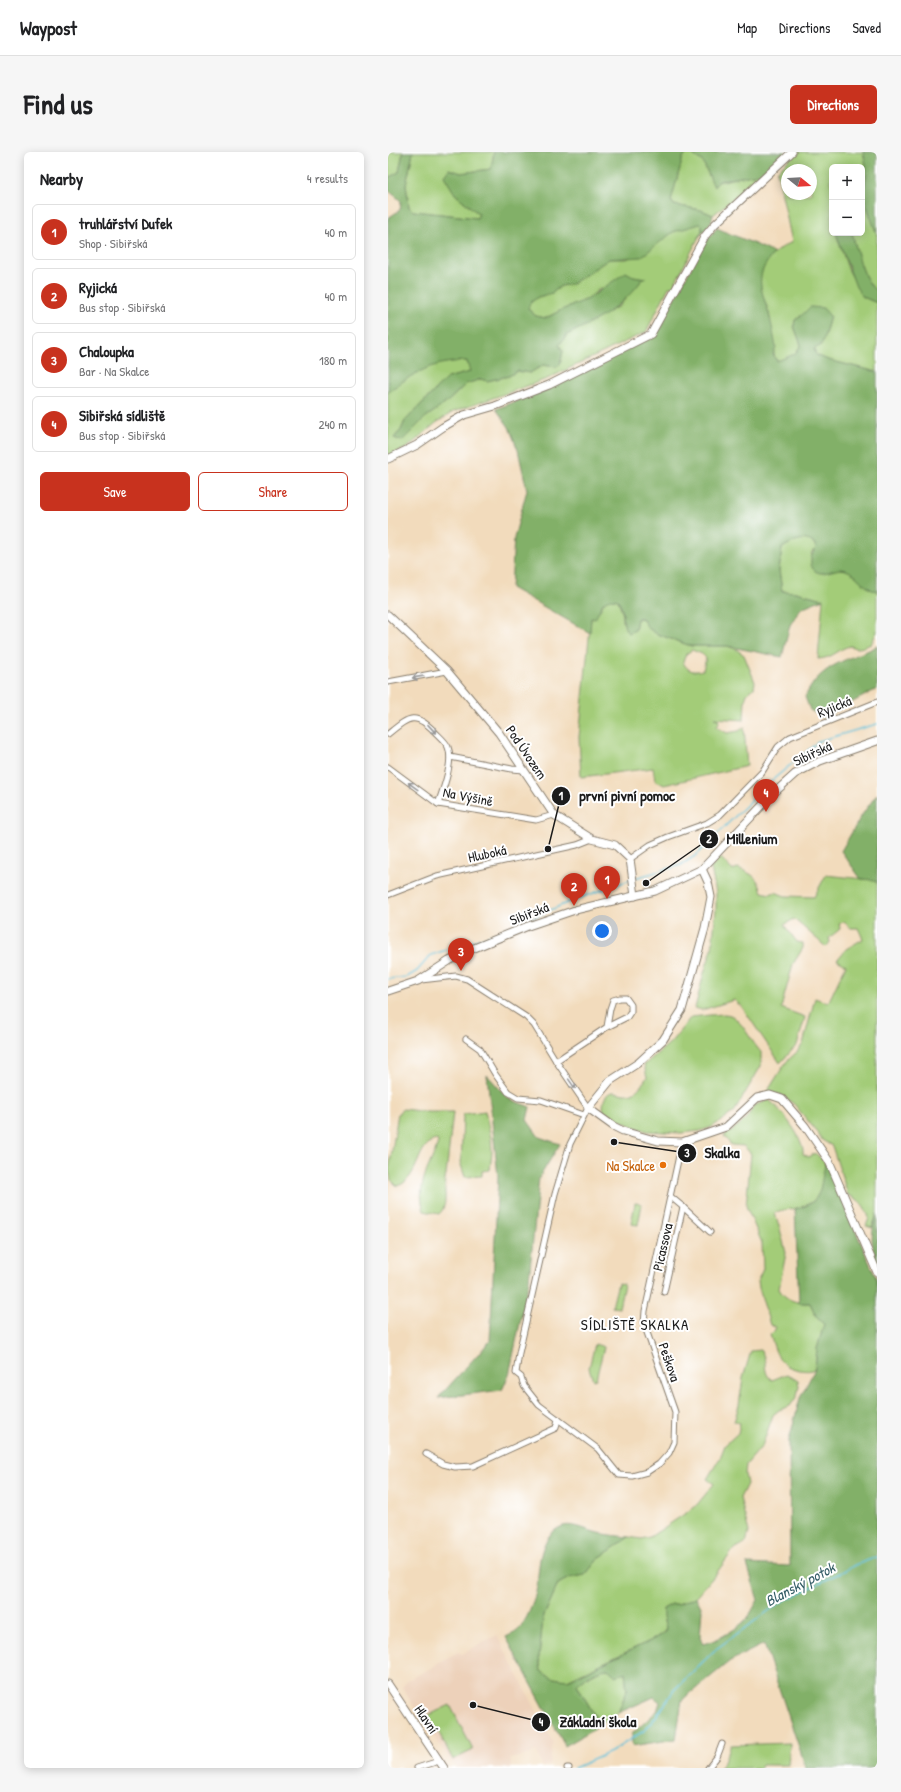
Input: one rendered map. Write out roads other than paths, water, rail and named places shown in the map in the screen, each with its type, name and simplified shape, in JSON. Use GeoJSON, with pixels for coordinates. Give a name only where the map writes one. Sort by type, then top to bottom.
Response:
{"type":"FeatureCollection","features":[{"type":"Feature","properties":{"kind":"street"},"geometry":{"type":"LineString","coordinates":[[388,459],[417,445],[464,415],[495,406],[549,385],[651,334],[705,236],[714,225],[792,152]]}},
{"type":"Feature","properties":{"kind":"street","name":"Pod Úvozem"},"geometry":{"type":"LineString","coordinates":[[388,615],[447,671],[499,733],[554,815],[592,839],[615,845],[630,859]]}},
{"type":"Feature","properties":{"kind":"street"},"geometry":{"type":"LineString","coordinates":[[388,682],[447,671]]}},
{"type":"Feature","properties":{"kind":"street","name":"Ryjická"},"geometry":{"type":"LineString","coordinates":[[630,859],[650,845],[707,823],[720,815],[762,772],[778,747],[790,737],[877,702]]}},
{"type":"Feature","properties":{"kind":"street"},"geometry":{"type":"LineString","coordinates":[[388,734],[405,720],[418,718],[426,723],[448,746],[450,757],[446,782],[438,804]]}},
{"type":"Feature","properties":{"kind":"street","name":"Sibiřská"},"geometry":{"type":"LineString","coordinates":[[388,991],[418,981],[472,949],[528,926],[575,910],[654,890],[702,869],[795,774],[820,761],[877,741]]}},
{"type":"Feature","properties":{"kind":"street"},"geometry":{"type":"LineString","coordinates":[[450,757],[524,770]]}},
{"type":"Feature","properties":{"kind":"street","name":"Na Výšině"},"geometry":{"type":"LineString","coordinates":[[388,767],[438,804],[536,820],[554,815]]}},
{"type":"Feature","properties":{"kind":"street","name":"Hluboká"},"geometry":{"type":"LineString","coordinates":[[388,895],[437,876],[577,846],[592,839]]}},
{"type":"Feature","properties":{"kind":"street"},"geometry":{"type":"LineString","coordinates":[[630,859],[635,896]]}},
{"type":"Feature","properties":{"kind":"street"},"geometry":{"type":"LineString","coordinates":[[588,1108],[610,1081],[638,1063],[663,1040],[682,1010],[706,928],[711,897],[708,882],[702,869]]}},
{"type":"Feature","properties":{"kind":"street"},"geometry":{"type":"LineString","coordinates":[[418,981],[456,976],[467,979],[526,1017],[534,1025],[588,1108],[613,1126],[623,1131],[658,1141],[682,1142],[726,1127],[757,1098],[770,1095],[782,1098],[805,1126],[829,1161],[877,1272]]}},
{"type":"Feature","properties":{"kind":"street"},"geometry":{"type":"LineString","coordinates":[[556,1061],[608,1027],[627,1017],[631,1011],[631,1005],[626,998],[613,1000],[608,1027]]}},
{"type":"Feature","properties":{"kind":"street"},"geometry":{"type":"LineString","coordinates":[[466,1039],[480,1049],[508,1092],[518,1098],[541,1100],[584,1115]]}},
{"type":"Feature","properties":{"kind":"street","name":"Peškova"},"geometry":{"type":"LineString","coordinates":[[588,1108],[570,1144],[555,1194],[519,1353],[516,1373],[539,1405],[598,1449],[619,1475],[632,1476],[647,1472],[659,1464],[669,1452],[674,1442],[675,1412],[644,1324],[645,1311],[682,1142]]}},
{"type":"Feature","properties":{"kind":"street","name":"Picassova"},"geometry":{"type":"LineString","coordinates":[[671,1197],[684,1207],[710,1232]]}},
{"type":"Feature","properties":{"kind":"street","name":"Picassova"},"geometry":{"type":"LineString","coordinates":[[664,1292],[684,1207]]}},
{"type":"Feature","properties":{"kind":"street"},"geometry":{"type":"LineString","coordinates":[[426,1454],[443,1464],[455,1467],[473,1466],[556,1428],[558,1419]]}},
{"type":"Feature","properties":{"kind":"street","name":"Hlavní"},"geometry":{"type":"LineString","coordinates":[[388,1684],[444,1768]]}},
{"type":"Feature","properties":{"kind":"street"},"geometry":{"type":"LineString","coordinates":[[708,1768],[717,1757],[722,1744]]}},
{"type":"Feature","properties":{"kind":"street"},"geometry":{"type":"LineString","coordinates":[[417,1768],[439,1761]]}},
{"type":"Feature","properties":{"kind":"waterway"},"geometry":{"type":"LineString","coordinates":[[635,878],[681,865],[695,856],[770,782],[819,741],[877,724]]}},
{"type":"Feature","properties":{"kind":"waterway"},"geometry":{"type":"LineString","coordinates":[[388,979],[407,977],[417,971],[431,955],[495,934],[569,902],[630,880]]}},
{"type":"Feature","properties":{"kind":"waterway","name":"Blanský potok"},"geometry":{"type":"LineString","coordinates":[[716,1649],[781,1602],[858,1564],[877,1557]]}},
{"type":"Feature","properties":{"kind":"waterway","name":"Blanský potok"},"geometry":{"type":"LineString","coordinates":[[574,1768],[611,1752],[645,1730],[661,1710],[674,1690],[715,1650]]}},
{"type":"Feature","properties":{"kind":"place","name":"Sibiřská sídliště"},"geometry":{"type":"Point","coordinates":[766,812]}},
{"type":"Feature","properties":{"kind":"place","name":"první pivní pomoc"},"geometry":{"type":"Point","coordinates":[548,849]}},
{"type":"Feature","properties":{"kind":"place","name":"Millenium"},"geometry":{"type":"Point","coordinates":[646,883]}},
{"type":"Feature","properties":{"kind":"place","name":"truhlářství Dufek"},"geometry":{"type":"Point","coordinates":[607,899]}},
{"type":"Feature","properties":{"kind":"place","name":"Ryjická"},"geometry":{"type":"Point","coordinates":[574,906]}},
{"type":"Feature","properties":{"kind":"place","name":"Chaloupka"},"geometry":{"type":"Point","coordinates":[461,971]}},
{"type":"Feature","properties":{"kind":"place","name":"Skalka"},"geometry":{"type":"Point","coordinates":[614,1142]}},
{"type":"Feature","properties":{"kind":"place","name":"Na Skalce"},"geometry":{"type":"Point","coordinates":[663,1165]}},
{"type":"Feature","properties":{"kind":"place","name":"Základní škola"},"geometry":{"type":"Point","coordinates":[473,1705]}},
{"type":"Feature","properties":{"kind":"district","name":"SÍDLIŠTĚ SKALKA"},"geometry":{"type":"Point","coordinates":[635,1324]}}]}
